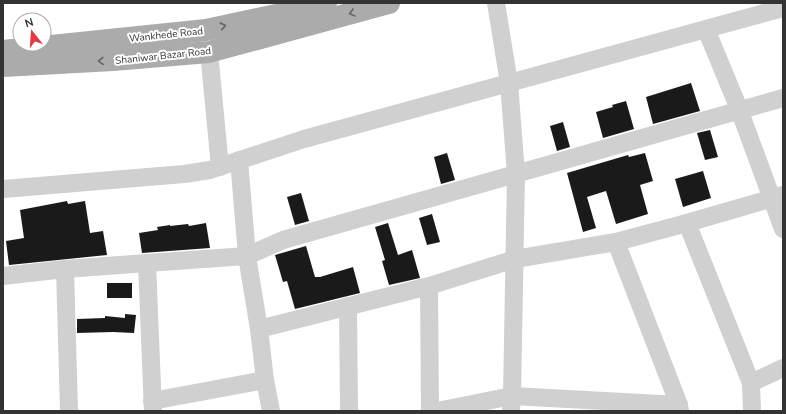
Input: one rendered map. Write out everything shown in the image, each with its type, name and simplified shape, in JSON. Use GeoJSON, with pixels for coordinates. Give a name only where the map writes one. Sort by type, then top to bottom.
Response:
{"type":"FeatureCollection","features":[{"type":"Feature","properties":{"kind":"main road","name":"Wankhede Road"},"geometry":{"type":"LineString","coordinates":[[3,51],[206,30],[282,8],[300,10],[326,3]]}},
{"type":"Feature","properties":{"kind":"main road","name":"Shaniwar Bazar Road"},"geometry":{"type":"LineString","coordinates":[[3,66],[113,60],[209,52],[389,3]]}},
{"type":"Feature","properties":{"kind":"street"},"geometry":{"type":"LineString","coordinates":[[496,3],[509,83],[516,174],[511,404]]}},
{"type":"Feature","properties":{"kind":"street"},"geometry":{"type":"LineString","coordinates":[[3,189],[184,174],[210,170],[304,139],[783,8]]}},
{"type":"Feature","properties":{"kind":"street"},"geometry":{"type":"LineString","coordinates":[[706,29],[777,197],[783,229]]}},
{"type":"Feature","properties":{"kind":"street"},"geometry":{"type":"LineString","coordinates":[[209,52],[220,166]]}},
{"type":"Feature","properties":{"kind":"street"},"geometry":{"type":"LineString","coordinates":[[3,276],[65,269],[247,256],[283,240],[739,109],[783,98]]}},
{"type":"Feature","properties":{"kind":"street"},"geometry":{"type":"LineString","coordinates":[[239,160],[247,256],[271,411]]}},
{"type":"Feature","properties":{"kind":"street"},"geometry":{"type":"LineString","coordinates":[[259,329],[429,286],[515,259],[616,242],[687,224],[777,197]]}},
{"type":"Feature","properties":{"kind":"street"},"geometry":{"type":"LineString","coordinates":[[687,224],[751,383],[752,411]]}},
{"type":"Feature","properties":{"kind":"street"},"geometry":{"type":"LineString","coordinates":[[437,411],[511,404],[679,408],[616,242]]}},
{"type":"Feature","properties":{"kind":"street"},"geometry":{"type":"LineString","coordinates":[[147,263],[153,406],[265,380]]}},
{"type":"Feature","properties":{"kind":"street"},"geometry":{"type":"LineString","coordinates":[[65,269],[69,411]]}},
{"type":"Feature","properties":{"kind":"street"},"geometry":{"type":"LineString","coordinates":[[429,286],[430,411]]}},
{"type":"Feature","properties":{"kind":"street"},"geometry":{"type":"LineString","coordinates":[[348,306],[349,411]]}},
{"type":"Feature","properties":{"kind":"street"},"geometry":{"type":"LineString","coordinates":[[751,383],[783,368]]}},
{"type":"Feature","properties":{"kind":"building"},"geometry":{"type":"Polygon","coordinates":[[[691,83],[700,111],[653,124],[646,97],[691,83]]]}},
{"type":"Feature","properties":{"kind":"building"},"geometry":{"type":"Polygon","coordinates":[[[626,101],[634,129],[603,138],[596,112],[626,101]]]}},
{"type":"Feature","properties":{"kind":"building"},"geometry":{"type":"Polygon","coordinates":[[[563,122],[570,147],[557,151],[550,126],[563,122]]]}},
{"type":"Feature","properties":{"kind":"building"},"geometry":{"type":"Polygon","coordinates":[[[710,130],[718,157],[705,160],[697,133],[710,130]]]}},
{"type":"Feature","properties":{"kind":"building"},"geometry":{"type":"Polygon","coordinates":[[[447,153],[455,180],[441,184],[434,157],[447,153]]]}},
{"type":"Feature","properties":{"kind":"building"},"geometry":{"type":"Polygon","coordinates":[[[645,153],[653,181],[640,185],[648,214],[616,224],[606,191],[587,197],[596,228],[583,232],[567,173],[628,155],[629,157],[645,153]]]}},
{"type":"Feature","properties":{"kind":"building"},"geometry":{"type":"Polygon","coordinates":[[[703,171],[711,198],[683,207],[675,179],[703,171]]]}},
{"type":"Feature","properties":{"kind":"building"},"geometry":{"type":"Polygon","coordinates":[[[301,193],[309,221],[295,225],[287,197],[301,193]]]}},
{"type":"Feature","properties":{"kind":"building"},"geometry":{"type":"Polygon","coordinates":[[[67,201],[68,204],[85,201],[90,233],[103,231],[107,255],[9,265],[6,241],[24,238],[20,210],[67,201]]]}},
{"type":"Feature","properties":{"kind":"building"},"geometry":{"type":"Polygon","coordinates":[[[432,214],[440,242],[427,245],[419,218],[432,214]]]}},
{"type":"Feature","properties":{"kind":"building"},"geometry":{"type":"Polygon","coordinates":[[[206,223],[210,248],[142,253],[139,233],[158,230],[157,227],[170,225],[188,224],[189,226],[206,223]]]}},
{"type":"Feature","properties":{"kind":"building"},"geometry":{"type":"Polygon","coordinates":[[[388,223],[398,255],[412,250],[420,278],[389,285],[382,261],[385,260],[375,227],[388,223]]]}},
{"type":"Feature","properties":{"kind":"building"},"geometry":{"type":"Polygon","coordinates":[[[306,246],[315,277],[320,277],[353,267],[360,293],[295,309],[287,281],[283,282],[275,255],[306,246]]]}},
{"type":"Feature","properties":{"kind":"building"},"geometry":{"type":"Polygon","coordinates":[[[107,283],[132,283],[132,298],[107,298],[107,283]]]}},
{"type":"Feature","properties":{"kind":"building"},"geometry":{"type":"Polygon","coordinates":[[[125,314],[136,315],[134,333],[77,333],[77,319],[105,318],[105,316],[125,318],[125,314]]]}}]}
